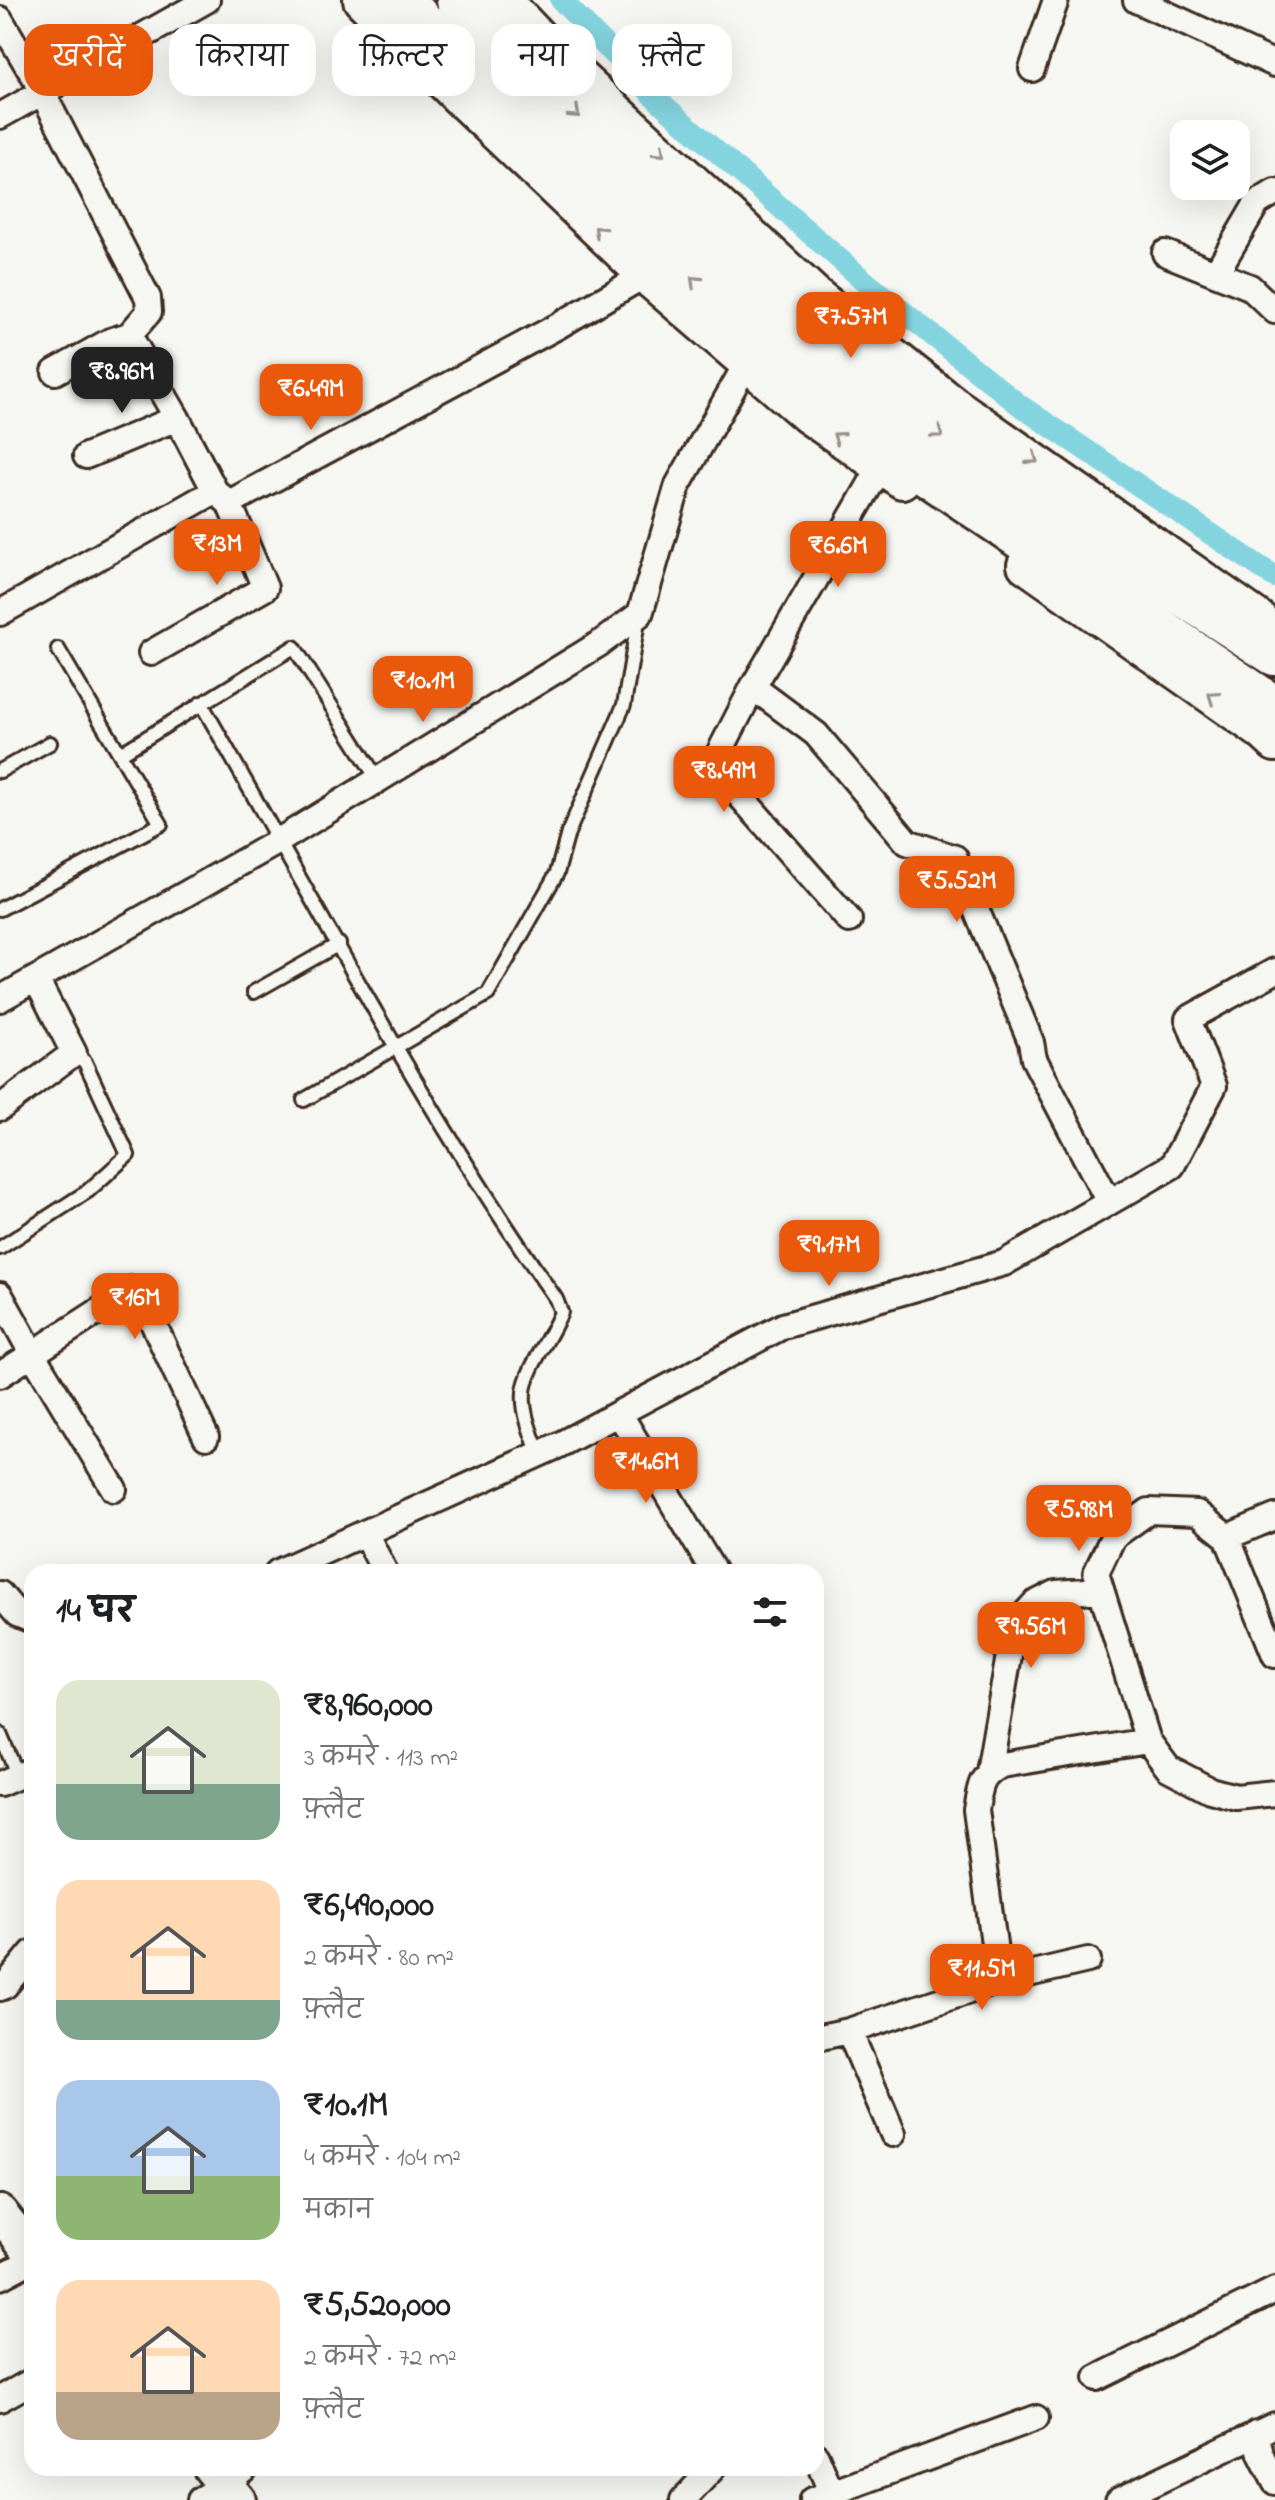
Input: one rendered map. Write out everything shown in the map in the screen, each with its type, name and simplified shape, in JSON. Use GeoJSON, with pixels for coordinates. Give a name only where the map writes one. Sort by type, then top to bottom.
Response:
{"type":"FeatureCollection","features":[{"type":"Feature","properties":{"kind":"highway"},"geometry":{"type":"LineString","coordinates":[[401,0],[435,38],[760,341],[880,439],[1275,709]]}},
{"type":"Feature","properties":{"kind":"highway"},"geometry":{"type":"LineString","coordinates":[[459,0],[507,50],[806,328],[940,436],[1275,653]]}},
{"type":"Feature","properties":{"kind":"street"},"geometry":{"type":"LineString","coordinates":[[153,30],[207,0]]}},
{"type":"Feature","properties":{"kind":"street"},"geometry":{"type":"LineString","coordinates":[[361,0],[645,275],[808,416],[1275,744]]}},
{"type":"Feature","properties":{"kind":"street"},"geometry":{"type":"LineString","coordinates":[[504,0],[559,58],[816,295],[955,405],[1275,630]]}},
{"type":"Feature","properties":{"kind":"street"},"geometry":{"type":"LineString","coordinates":[[1032,69],[1056,0]]}},
{"type":"Feature","properties":{"kind":"street"},"geometry":{"type":"LineString","coordinates":[[1139,0],[1275,64]]}},
{"type":"Feature","properties":{"kind":"street"},"geometry":{"type":"LineString","coordinates":[[0,19],[24,61]]}},
{"type":"Feature","properties":{"kind":"street"},"geometry":{"type":"LineString","coordinates":[[0,116],[37,96]]}},
{"type":"Feature","properties":{"kind":"street"},"geometry":{"type":"LineString","coordinates":[[44,96],[148,298],[149,312],[129,335],[110,341],[55,372]]}},
{"type":"Feature","properties":{"kind":"street"},"geometry":{"type":"LineString","coordinates":[[1216,273],[1257,203],[1275,192]]}},
{"type":"Feature","properties":{"kind":"street"},"geometry":{"type":"LineString","coordinates":[[1165,253],[1250,287],[1275,311]]}},
{"type":"Feature","properties":{"kind":"street"},"geometry":{"type":"LineString","coordinates":[[0,613],[558,326],[645,275]]}},
{"type":"Feature","properties":{"kind":"street"},"geometry":{"type":"LineString","coordinates":[[129,335],[222,497],[265,588],[151,653]]}},
{"type":"Feature","properties":{"kind":"street"},"geometry":{"type":"LineString","coordinates":[[0,999],[280,840],[599,644],[640,614],[678,485],[747,363]]}},
{"type":"Feature","properties":{"kind":"street"},"geometry":{"type":"LineString","coordinates":[[86,456],[177,418]]}},
{"type":"Feature","properties":{"kind":"street"},"geometry":{"type":"LineString","coordinates":[[849,920],[713,765],[753,687],[881,466]]}},
{"type":"Feature","properties":{"kind":"street"},"geometry":{"type":"LineString","coordinates":[[753,687],[816,734],[907,842],[955,858],[1031,1042],[1034,1059],[1109,1202]]}},
{"type":"Feature","properties":{"kind":"street"},"geometry":{"type":"LineString","coordinates":[[296,1564],[539,1454],[783,1326],[1004,1263],[1172,1166],[1214,1086],[1188,1019],[1275,971]]}},
{"type":"Feature","properties":{"kind":"street"},"geometry":{"type":"LineString","coordinates":[[0,1108],[74,1053],[36,979]]}},
{"type":"Feature","properties":{"kind":"street"},"geometry":{"type":"LineString","coordinates":[[0,1375],[133,1289],[142,1299],[206,1437]]}},
{"type":"Feature","properties":{"kind":"street"},"geometry":{"type":"LineString","coordinates":[[0,1295],[114,1489]]}},
{"type":"Feature","properties":{"kind":"street"},"geometry":{"type":"LineString","coordinates":[[619,1413],[709,1564]]}},
{"type":"Feature","properties":{"kind":"street"},"geometry":{"type":"LineString","coordinates":[[1275,1655],[1227,1537],[1197,1513],[1149,1511],[1113,1537],[1096,1573],[1148,1741],[1168,1768],[1210,1790],[1236,1797],[1275,1793]]}},
{"type":"Feature","properties":{"kind":"street"},"geometry":{"type":"LineString","coordinates":[[1227,1537],[1275,1517]]}},
{"type":"Feature","properties":{"kind":"street"},"geometry":{"type":"LineString","coordinates":[[365,1533],[381,1564]]}},
{"type":"Feature","properties":{"kind":"street"},"geometry":{"type":"LineString","coordinates":[[999,1981],[976,1810],[981,1784],[989,1772],[1014,1626],[1034,1604],[1056,1593],[1101,1590]]}},
{"type":"Feature","properties":{"kind":"street"},"geometry":{"type":"LineString","coordinates":[[0,1594],[17,1614],[24,1617]]}},
{"type":"Feature","properties":{"kind":"street"},"geometry":{"type":"LineString","coordinates":[[989,1772],[1002,1765],[1148,1741]]}},
{"type":"Feature","properties":{"kind":"street"},"geometry":{"type":"LineString","coordinates":[[824,2036],[849,2031],[999,1981],[1088,1960]]}},
{"type":"Feature","properties":{"kind":"street"},"geometry":{"type":"LineString","coordinates":[[0,1988],[24,1963]]}},
{"type":"Feature","properties":{"kind":"street"},"geometry":{"type":"LineString","coordinates":[[849,2031],[893,2134]]}},
{"type":"Feature","properties":{"kind":"street"},"geometry":{"type":"LineString","coordinates":[[0,2213],[24,2243]]}},
{"type":"Feature","properties":{"kind":"street"},"geometry":{"type":"LineString","coordinates":[[0,2277],[24,2264]]}},
{"type":"Feature","properties":{"kind":"street"},"geometry":{"type":"LineString","coordinates":[[1097,2378],[1275,2290]]}},
{"type":"Feature","properties":{"kind":"street"},"geometry":{"type":"LineString","coordinates":[[0,2399],[24,2386]]}},
{"type":"Feature","properties":{"kind":"street"},"geometry":{"type":"LineString","coordinates":[[818,2476],[821,2496],[1036,2418]]}},
{"type":"Feature","properties":{"kind":"street"},"geometry":{"type":"LineString","coordinates":[[1266,2429],[1261,2454],[1275,2482]]}},
{"type":"Feature","properties":{"kind":"street"},"geometry":{"type":"LineString","coordinates":[[1118,2500],[1266,2429]]}},
{"type":"Feature","properties":{"kind":"street"},"geometry":{"type":"LineString","coordinates":[[683,2500],[706,2476]]}},
{"type":"Feature","properties":{"kind":"lane"},"geometry":{"type":"LineString","coordinates":[[304,1100],[488,994],[557,873],[568,833],[624,705],[640,614]]}},
{"type":"Feature","properties":{"kind":"lane"},"geometry":{"type":"LineString","coordinates":[[120,754],[294,647],[378,780]]}},
{"type":"Feature","properties":{"kind":"lane"},"geometry":{"type":"LineString","coordinates":[[0,909],[161,824],[58,649]]}},
{"type":"Feature","properties":{"kind":"lane"},"geometry":{"type":"LineString","coordinates":[[201,703],[397,1047],[499,1218],[556,1299],[561,1312],[529,1376],[524,1393],[527,1419],[539,1454]]}},
{"type":"Feature","properties":{"kind":"lane"},"geometry":{"type":"LineString","coordinates":[[0,771],[50,743]]}},
{"type":"Feature","properties":{"kind":"lane"},"geometry":{"type":"LineString","coordinates":[[254,992],[339,944]]}},
{"type":"Feature","properties":{"kind":"lane"},"geometry":{"type":"LineString","coordinates":[[0,1248],[88,1191],[128,1155],[85,1062],[74,1053]]}},
{"type":"Feature","properties":{"kind":"lane"},"geometry":{"type":"LineString","coordinates":[[0,1734],[17,1777]]}},
{"type":"Feature","properties":{"kind":"waterway"},"geometry":{"type":"LineString","coordinates":[[561,0],[659,101],[861,278],[1022,407],[1275,577]]}}]}
